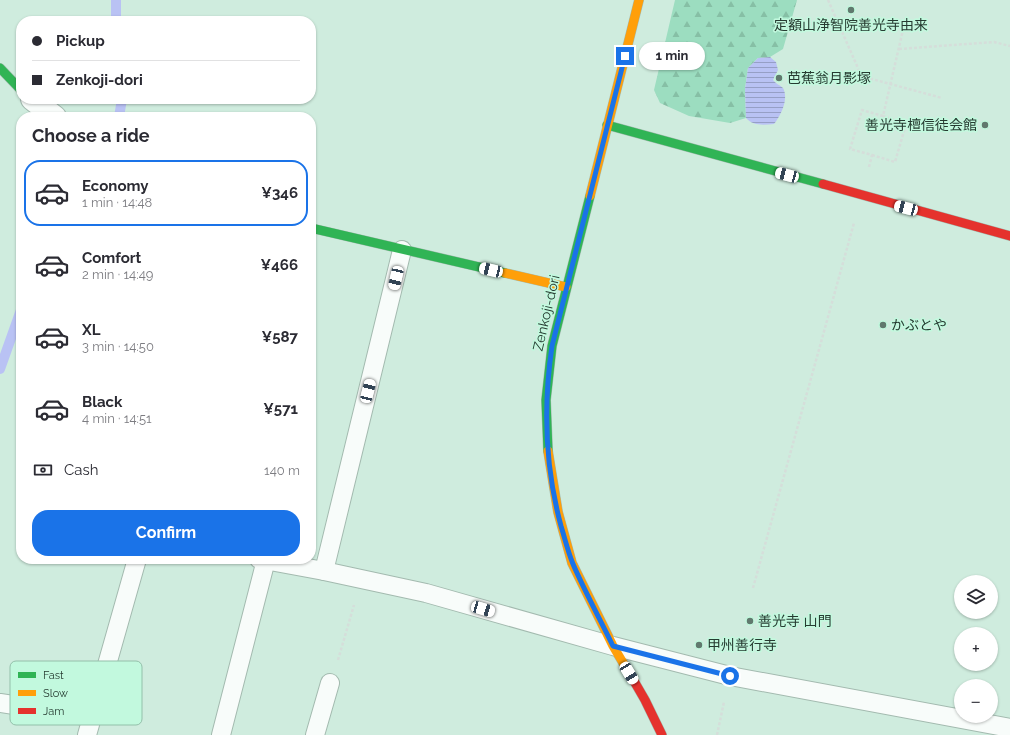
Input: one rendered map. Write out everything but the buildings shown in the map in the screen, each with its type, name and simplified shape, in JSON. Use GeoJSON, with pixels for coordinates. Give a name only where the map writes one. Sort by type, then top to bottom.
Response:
{"type":"FeatureCollection","features":[{"type":"Feature","properties":{"kind":"main road","name":"Zenkoji-dori"},"geometry":{"type":"LineString","coordinates":[[639,0],[552,346],[546,400],[548,457],[558,512],[572,563],[613,646],[645,700],[662,735]]}},
{"type":"Feature","properties":{"kind":"main road"},"geometry":{"type":"LineString","coordinates":[[0,68],[16,85]]}},
{"type":"Feature","properties":{"kind":"main road"},"geometry":{"type":"LineString","coordinates":[[607,125],[1010,236]]}},
{"type":"Feature","properties":{"kind":"main road"},"geometry":{"type":"LineString","coordinates":[[316,229],[566,287]]}},
{"type":"Feature","properties":{"kind":"street"},"geometry":{"type":"LineString","coordinates":[[38,104],[49,112]]}},
{"type":"Feature","properties":{"kind":"lane"},"geometry":{"type":"LineString","coordinates":[[324,571],[402,250]]}},
{"type":"Feature","properties":{"kind":"lane"},"geometry":{"type":"LineString","coordinates":[[108,661],[136,564]]}},
{"type":"Feature","properties":{"kind":"lane"},"geometry":{"type":"LineString","coordinates":[[221,735],[261,564]]}},
{"type":"Feature","properties":{"kind":"lane"},"geometry":{"type":"LineString","coordinates":[[285,564],[426,593],[613,646],[730,676],[1010,728]]}},
{"type":"Feature","properties":{"kind":"lane"},"geometry":{"type":"LineString","coordinates":[[315,735],[330,683]]}},
{"type":"Feature","properties":{"kind":"lane"},"geometry":{"type":"LineString","coordinates":[[0,702],[10,704]]}},
{"type":"Feature","properties":{"kind":"lane"},"geometry":{"type":"LineString","coordinates":[[87,735],[90,725]]}},
{"type":"Feature","properties":{"kind":"path"},"geometry":{"type":"LineString","coordinates":[[828,0],[861,75]]}},
{"type":"Feature","properties":{"kind":"path"},"geometry":{"type":"LineString","coordinates":[[883,116],[906,17]]}},
{"type":"Feature","properties":{"kind":"path"},"geometry":{"type":"LineString","coordinates":[[899,49],[994,42],[1010,46]]}},
{"type":"Feature","properties":{"kind":"path"},"geometry":{"type":"LineString","coordinates":[[846,72],[942,98]]}},
{"type":"Feature","properties":{"kind":"path"},"geometry":{"type":"LineString","coordinates":[[862,110],[906,124],[895,162],[872,155],[850,149],[862,110]]}},
{"type":"Feature","properties":{"kind":"path"},"geometry":{"type":"LineString","coordinates":[[752,588],[872,155]]}},
{"type":"Feature","properties":{"kind":"path"},"geometry":{"type":"LineString","coordinates":[[330,683],[362,580]]}},
{"type":"Feature","properties":{"kind":"green space"},"geometry":{"type":"Polygon","coordinates":[[[675,0],[797,0],[783,49],[770,57],[758,58],[748,68],[745,89],[746,118],[730,123],[689,116],[660,103],[654,90],[675,0]]]}},
{"type":"Feature","properties":{"kind":"water"},"geometry":{"type":"Polygon","coordinates":[[[770,57],[776,62],[778,70],[773,80],[783,88],[785,92],[785,102],[782,112],[774,124],[766,125],[749,121],[746,118],[745,89],[748,68],[758,58],[770,57]]]}},
{"type":"Feature","properties":{"kind":"waterway"},"geometry":{"type":"LineString","coordinates":[[116,0],[116,16]]}},
{"type":"Feature","properties":{"kind":"waterway"},"geometry":{"type":"LineString","coordinates":[[120,112],[121,104]]}},
{"type":"Feature","properties":{"kind":"waterway"},"geometry":{"type":"LineString","coordinates":[[0,369],[16,324]]}},
{"type":"Feature","properties":{"kind":"traffic: fast"},"geometry":{"type":"LineString","coordinates":[[0,68],[16,85]]}},
{"type":"Feature","properties":{"kind":"traffic: fast"},"geometry":{"type":"LineString","coordinates":[[607,125],[823,184]]}},
{"type":"Feature","properties":{"kind":"traffic: fast"},"geometry":{"type":"LineString","coordinates":[[548,451],[546,400],[552,346],[590,196]]}},
{"type":"Feature","properties":{"kind":"traffic: fast"},"geometry":{"type":"LineString","coordinates":[[316,229],[505,273]]}},
{"type":"Feature","properties":{"kind":"traffic: slow"},"geometry":{"type":"LineString","coordinates":[[590,196],[639,0]]}},
{"type":"Feature","properties":{"kind":"traffic: slow"},"geometry":{"type":"LineString","coordinates":[[505,273],[566,287]]}},
{"type":"Feature","properties":{"kind":"traffic: slow"},"geometry":{"type":"LineString","coordinates":[[548,451],[558,512],[572,563],[613,646],[634,681]]}},
{"type":"Feature","properties":{"kind":"traffic: jam"},"geometry":{"type":"LineString","coordinates":[[823,184],[1010,236]]}},
{"type":"Feature","properties":{"kind":"traffic: jam"},"geometry":{"type":"LineString","coordinates":[[634,681],[662,735]]}},
{"type":"Feature","properties":{"kind":"place","name":"定額山浄智院善光寺由来"},"geometry":{"type":"Point","coordinates":[851,10]}},
{"type":"Feature","properties":{"kind":"place","name":"芭蕉翁月影塚"},"geometry":{"type":"Point","coordinates":[779,78]}},
{"type":"Feature","properties":{"kind":"place","name":"善光寺檀信徒会館"},"geometry":{"type":"Point","coordinates":[985,125]}},
{"type":"Feature","properties":{"kind":"place","name":"かぶとや"},"geometry":{"type":"Point","coordinates":[883,325]}},
{"type":"Feature","properties":{"kind":"place","name":"善光寺 山門"},"geometry":{"type":"Point","coordinates":[750,621]}},
{"type":"Feature","properties":{"kind":"place","name":"甲州善行寺"},"geometry":{"type":"Point","coordinates":[699,645]}},
{"type":"Feature","properties":{"kind":"route"},"geometry":{"type":"LineString","coordinates":[[625,56],[552,346],[546,400],[546,429],[552,485],[564,537],[572,563],[613,646],[730,676]]}}]}
